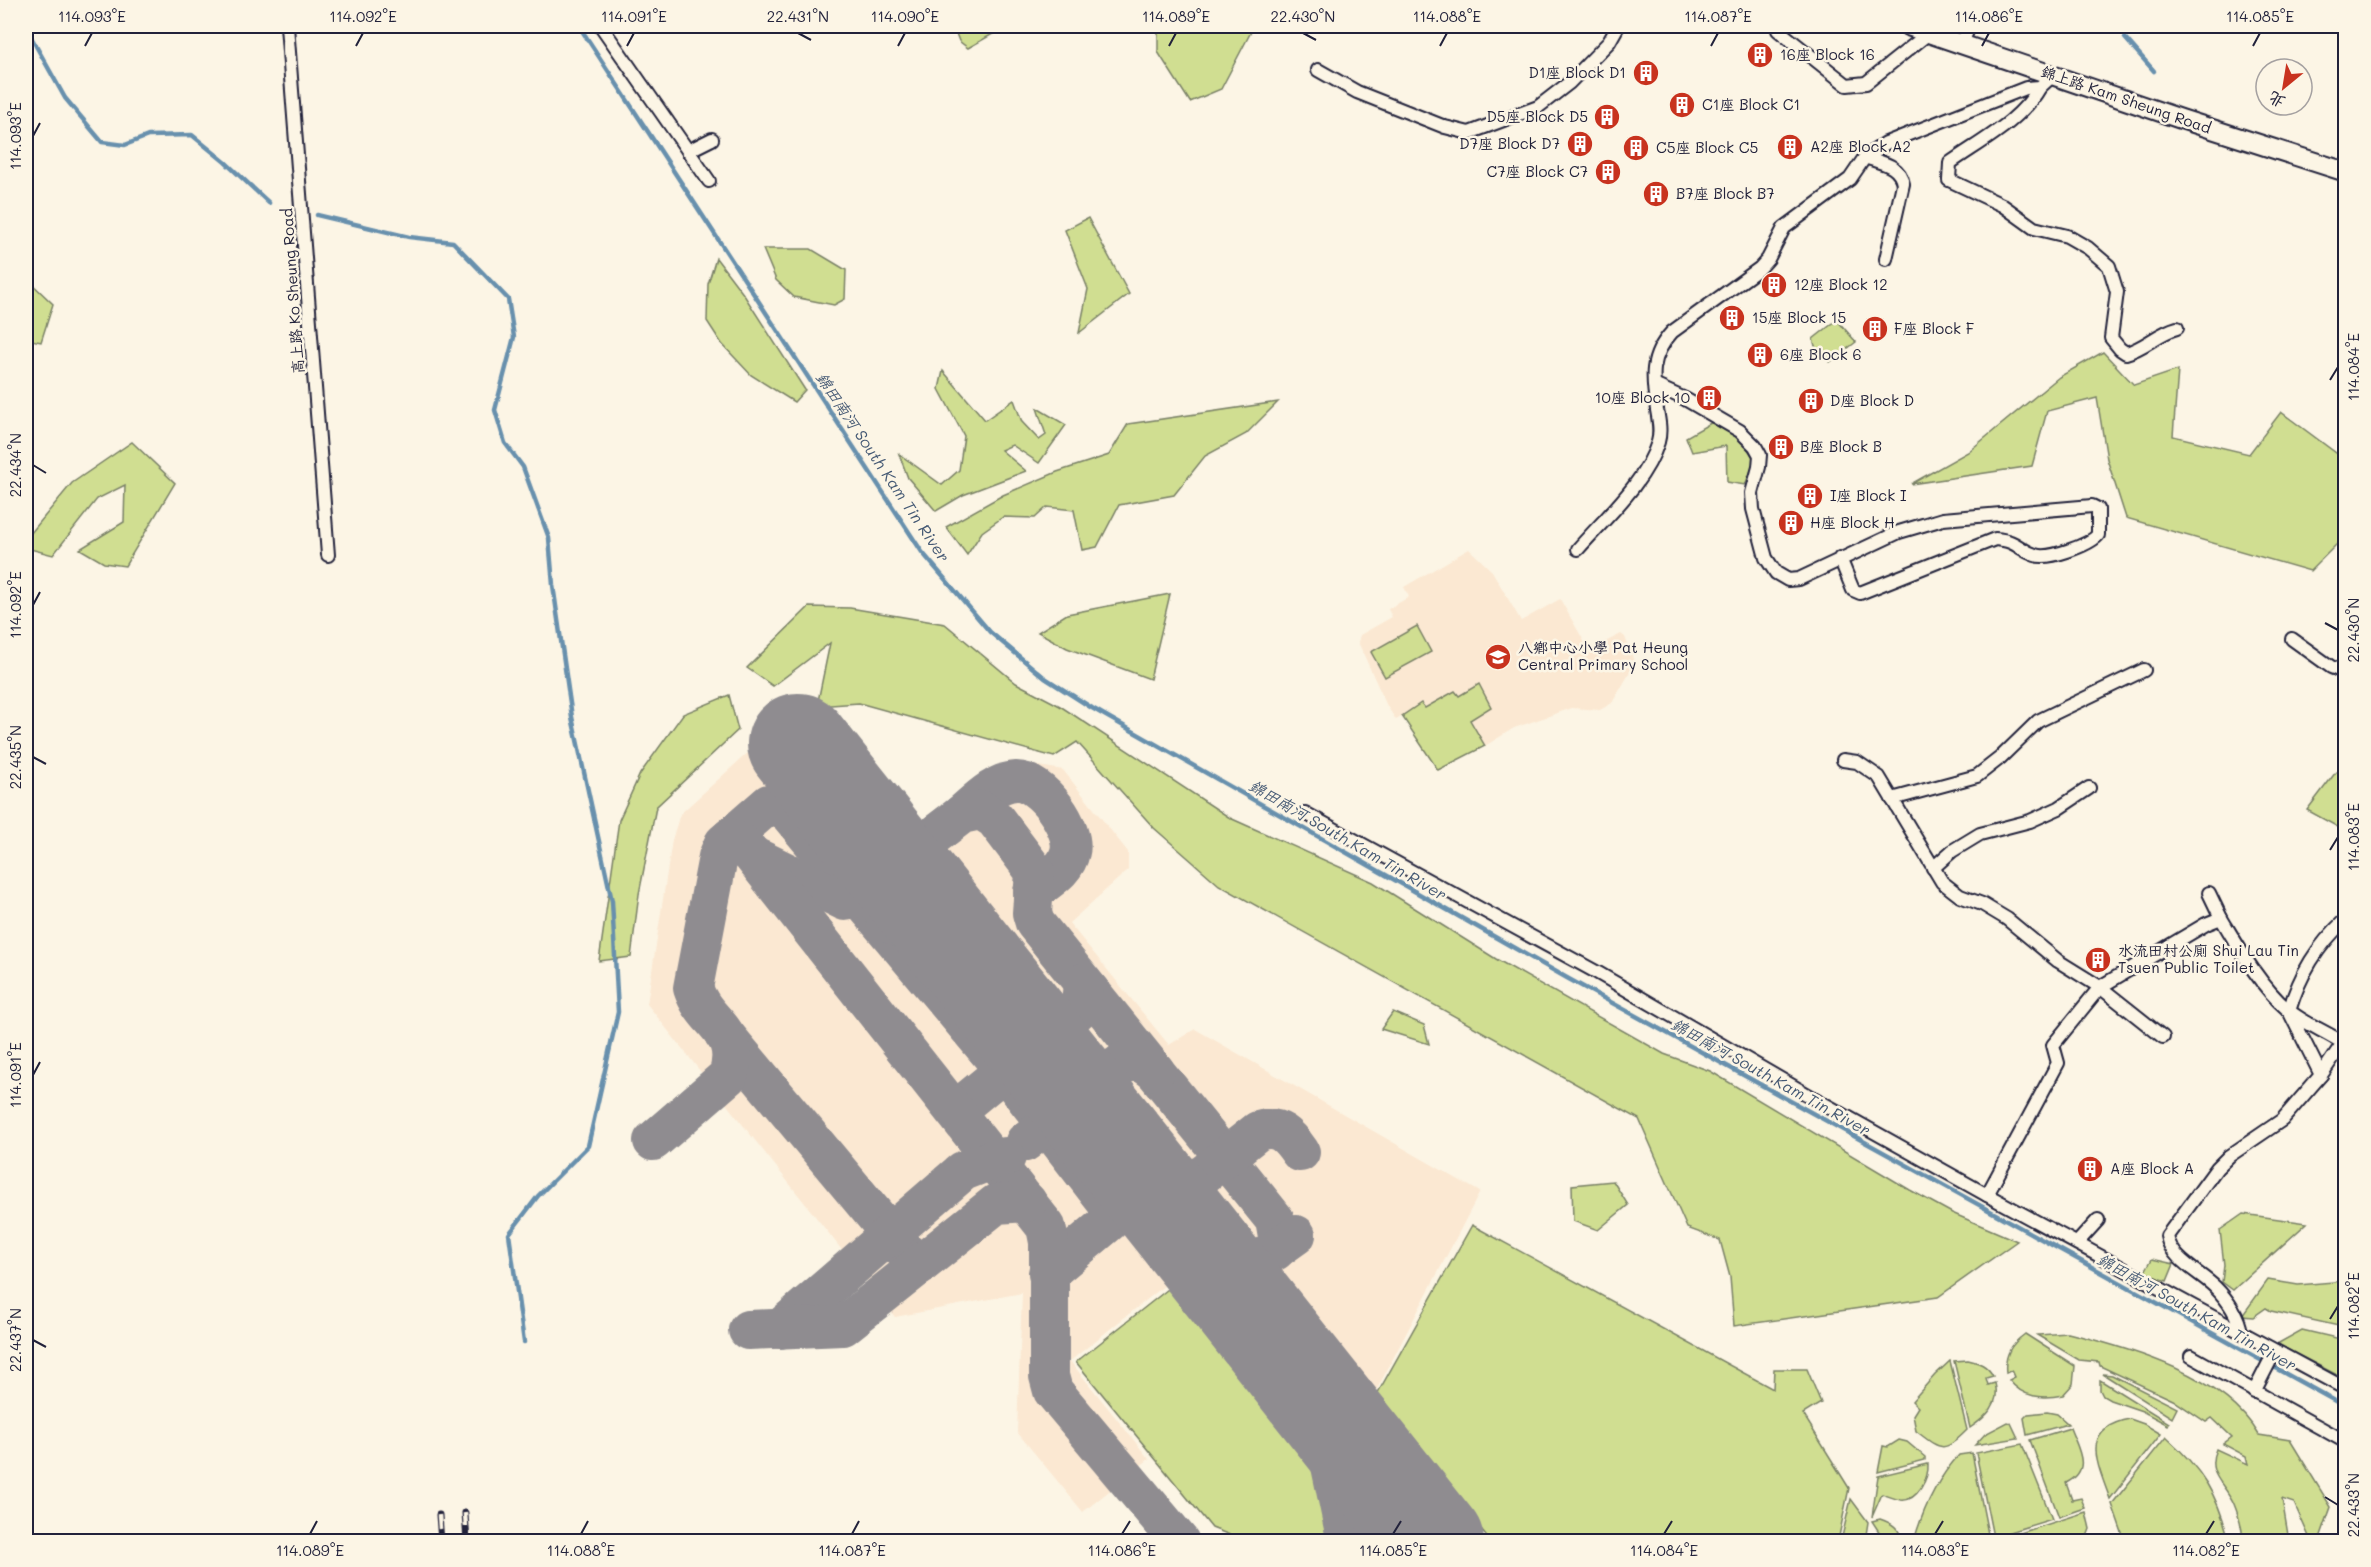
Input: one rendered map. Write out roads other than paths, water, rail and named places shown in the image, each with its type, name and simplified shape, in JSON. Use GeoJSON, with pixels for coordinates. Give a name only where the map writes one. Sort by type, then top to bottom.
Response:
{"type":"FeatureCollection","features":[{"type":"Feature","properties":{"kind":"main road","name":"錦上路 Kam Sheung Road"},"geometry":{"type":"LineString","coordinates":[[1908,26],[1962,44],[2047,81],[2181,119],[2346,172]]}},
{"type":"Feature","properties":{"kind":"street","name":"高上路 Ko Sheung Road"},"geometry":{"type":"LineString","coordinates":[[287,26],[328,555]]}},
{"type":"Feature","properties":{"kind":"street"},"geometry":{"type":"LineString","coordinates":[[601,26],[709,181]]}},
{"type":"Feature","properties":{"kind":"street"},"geometry":{"type":"LineString","coordinates":[[1318,70],[1357,93],[1445,127],[1469,133],[1538,107],[1569,82],[1609,42],[1618,26]]}},
{"type":"Feature","properties":{"kind":"street"},"geometry":{"type":"LineString","coordinates":[[1962,44],[1969,26]]}},
{"type":"Feature","properties":{"kind":"street"},"geometry":{"type":"LineString","coordinates":[[1778,30],[1847,86],[1866,83],[1929,33]]}},
{"type":"Feature","properties":{"kind":"street"},"geometry":{"type":"LineString","coordinates":[[1578,549],[1648,467],[1659,441],[1660,427],[1654,385],[1654,361],[1660,345],[1672,332],[1760,268],[1784,228],[1850,179],[1866,156],[1897,139],[2026,87],[2047,81]]}},
{"type":"Feature","properties":{"kind":"street"},"geometry":{"type":"LineString","coordinates":[[2047,81],[2021,113],[1950,163],[1949,180],[2002,205],[2034,228],[2067,236],[2088,248],[2109,266],[2117,292],[2110,338],[2120,350],[2126,353],[2138,350],[2168,330],[2177,328]]}},
{"type":"Feature","properties":{"kind":"street"},"geometry":{"type":"LineString","coordinates":[[688,152],[712,139]]}},
{"type":"Feature","properties":{"kind":"street"},"geometry":{"type":"LineString","coordinates":[[1866,156],[1895,168],[1901,175],[1903,184],[1886,259]]}},
{"type":"Feature","properties":{"kind":"street"},"geometry":{"type":"LineString","coordinates":[[1654,385],[1685,399],[1740,431],[1755,446],[1760,455],[1752,493],[1753,509],[1766,558],[1776,573],[1788,580],[1799,579],[1840,558],[1899,532],[1943,519],[2092,506],[2098,509],[2098,535],[2088,544],[2046,556],[2036,555],[2012,541],[1995,540],[1860,593],[1853,590],[1840,558]]}},
{"type":"Feature","properties":{"kind":"street"},"geometry":{"type":"LineString","coordinates":[[2292,639],[2331,667],[2346,673]]}},
{"type":"Feature","properties":{"kind":"street"},"geometry":{"type":"LineString","coordinates":[[1892,799],[1977,776],[2000,758],[2038,721],[2144,670]]}},
{"type":"Feature","properties":{"kind":"street"},"geometry":{"type":"LineString","coordinates":[[1843,760],[1857,762],[1879,777],[1933,868],[1951,891],[2001,915],[2058,961],[2100,987],[2163,1037]]}},
{"type":"Feature","properties":{"kind":"street"},"geometry":{"type":"LineString","coordinates":[[1933,868],[1952,851],[1980,834],[2030,821],[2059,808],[2089,788]]}},
{"type":"Feature","properties":{"kind":"street"},"geometry":{"type":"LineString","coordinates":[[1305,813],[1607,978],[1808,1095],[1987,1195],[2346,1389]]}},
{"type":"Feature","properties":{"kind":"street"},"geometry":{"type":"LineString","coordinates":[[2209,893],[2235,944],[2277,1000],[2289,1011],[2343,1043],[2321,1075],[2282,1120],[2229,1156],[2217,1168],[2167,1236],[2172,1251],[2215,1286],[2228,1302],[2239,1320],[2241,1332]]}},
{"type":"Feature","properties":{"kind":"street"},"geometry":{"type":"LineString","coordinates":[[1987,1195],[2058,1063],[2053,1045],[2100,987],[2206,924],[2221,918]]}},
{"type":"Feature","properties":{"kind":"street"},"geometry":{"type":"LineString","coordinates":[[2321,1075],[2289,1011],[2297,983],[2327,938],[2346,919]]}},
{"type":"Feature","properties":{"kind":"street"},"geometry":{"type":"LineString","coordinates":[[2077,1243],[2098,1220]]}},
{"type":"Feature","properties":{"kind":"street"},"geometry":{"type":"LineString","coordinates":[[2254,1392],[2275,1351]]}},
{"type":"Feature","properties":{"kind":"street"},"geometry":{"type":"LineString","coordinates":[[2191,1356],[2346,1442]]}},
{"type":"Feature","properties":{"kind":"waterway","name":"錦田南河 South Kam Tin River"},"geometry":{"type":"LineString","coordinates":[[579,26],[922,552],[990,632],[1045,678],[1092,708],[1567,978],[2346,1407]]}},
{"type":"Feature","properties":{"kind":"waterway"},"geometry":{"type":"LineString","coordinates":[[2107,26],[2112,30]]}},
{"type":"Feature","properties":{"kind":"waterway"},"geometry":{"type":"LineString","coordinates":[[26,28],[65,98],[102,142],[125,145],[148,136],[192,135],[269,203]]}},
{"type":"Feature","properties":{"kind":"waterway"},"geometry":{"type":"LineString","coordinates":[[2125,38],[2154,71]]}},
{"type":"Feature","properties":{"kind":"waterway"},"geometry":{"type":"LineString","coordinates":[[317,215],[409,237],[453,242],[508,299],[514,337],[495,410],[505,443],[523,467],[549,538],[553,585],[572,717],[612,901],[618,1012],[588,1146],[538,1196],[509,1234],[524,1342]]}},
{"type":"Feature","properties":{"kind":"railway"},"geometry":{"type":"LineString","coordinates":[[465,1513],[467,1542]]}},
{"type":"Feature","properties":{"kind":"railway"},"geometry":{"type":"LineString","coordinates":[[439,1515],[441,1542]]}},
{"type":"Feature","properties":{"kind":"place","name":"16座 Block 16"},"geometry":{"type":"Point","coordinates":[1760,55]}},
{"type":"Feature","properties":{"kind":"place","name":"D1座 Block D1"},"geometry":{"type":"Point","coordinates":[1646,73]}},
{"type":"Feature","properties":{"kind":"place","name":"C1座 Block C1"},"geometry":{"type":"Point","coordinates":[1682,105]}},
{"type":"Feature","properties":{"kind":"place","name":"D5座 Block D5"},"geometry":{"type":"Point","coordinates":[1607,117]}},
{"type":"Feature","properties":{"kind":"place","name":"D7座 Block D7"},"geometry":{"type":"Point","coordinates":[1580,144]}},
{"type":"Feature","properties":{"kind":"place","name":"A2座 Block A2"},"geometry":{"type":"Point","coordinates":[1790,147]}},
{"type":"Feature","properties":{"kind":"place","name":"C5座 Block C5"},"geometry":{"type":"Point","coordinates":[1636,148]}},
{"type":"Feature","properties":{"kind":"place","name":"C7座 Block C7"},"geometry":{"type":"Point","coordinates":[1608,172]}},
{"type":"Feature","properties":{"kind":"place","name":"B7座 Block B7"},"geometry":{"type":"Point","coordinates":[1656,194]}},
{"type":"Feature","properties":{"kind":"place","name":"12座 Block 12"},"geometry":{"type":"Point","coordinates":[1774,285]}},
{"type":"Feature","properties":{"kind":"place","name":"15座 Block 15"},"geometry":{"type":"Point","coordinates":[1732,318]}},
{"type":"Feature","properties":{"kind":"place","name":"F座 Block F"},"geometry":{"type":"Point","coordinates":[1875,329]}},
{"type":"Feature","properties":{"kind":"place","name":"6座 Block 6"},"geometry":{"type":"Point","coordinates":[1760,355]}},
{"type":"Feature","properties":{"kind":"place","name":"10座 Block 10"},"geometry":{"type":"Point","coordinates":[1709,398]}},
{"type":"Feature","properties":{"kind":"place","name":"D座 Block D"},"geometry":{"type":"Point","coordinates":[1811,401]}},
{"type":"Feature","properties":{"kind":"place","name":"B座 Block B"},"geometry":{"type":"Point","coordinates":[1781,447]}},
{"type":"Feature","properties":{"kind":"place","name":"I座 Block I"},"geometry":{"type":"Point","coordinates":[1810,496]}},
{"type":"Feature","properties":{"kind":"place","name":"H座 Block H"},"geometry":{"type":"Point","coordinates":[1791,523]}},
{"type":"Feature","properties":{"kind":"place","name":"八鄉中心小學 Pat Heung Central Primary School"},"geometry":{"type":"Point","coordinates":[1498,657]}},
{"type":"Feature","properties":{"kind":"place","name":"水流田村公廁 Shui Lau Tin Tsuen Public Toilet"},"geometry":{"type":"Point","coordinates":[2098,960]}},
{"type":"Feature","properties":{"kind":"place","name":"A座 Block A"},"geometry":{"type":"Point","coordinates":[2090,1169]}}]}
